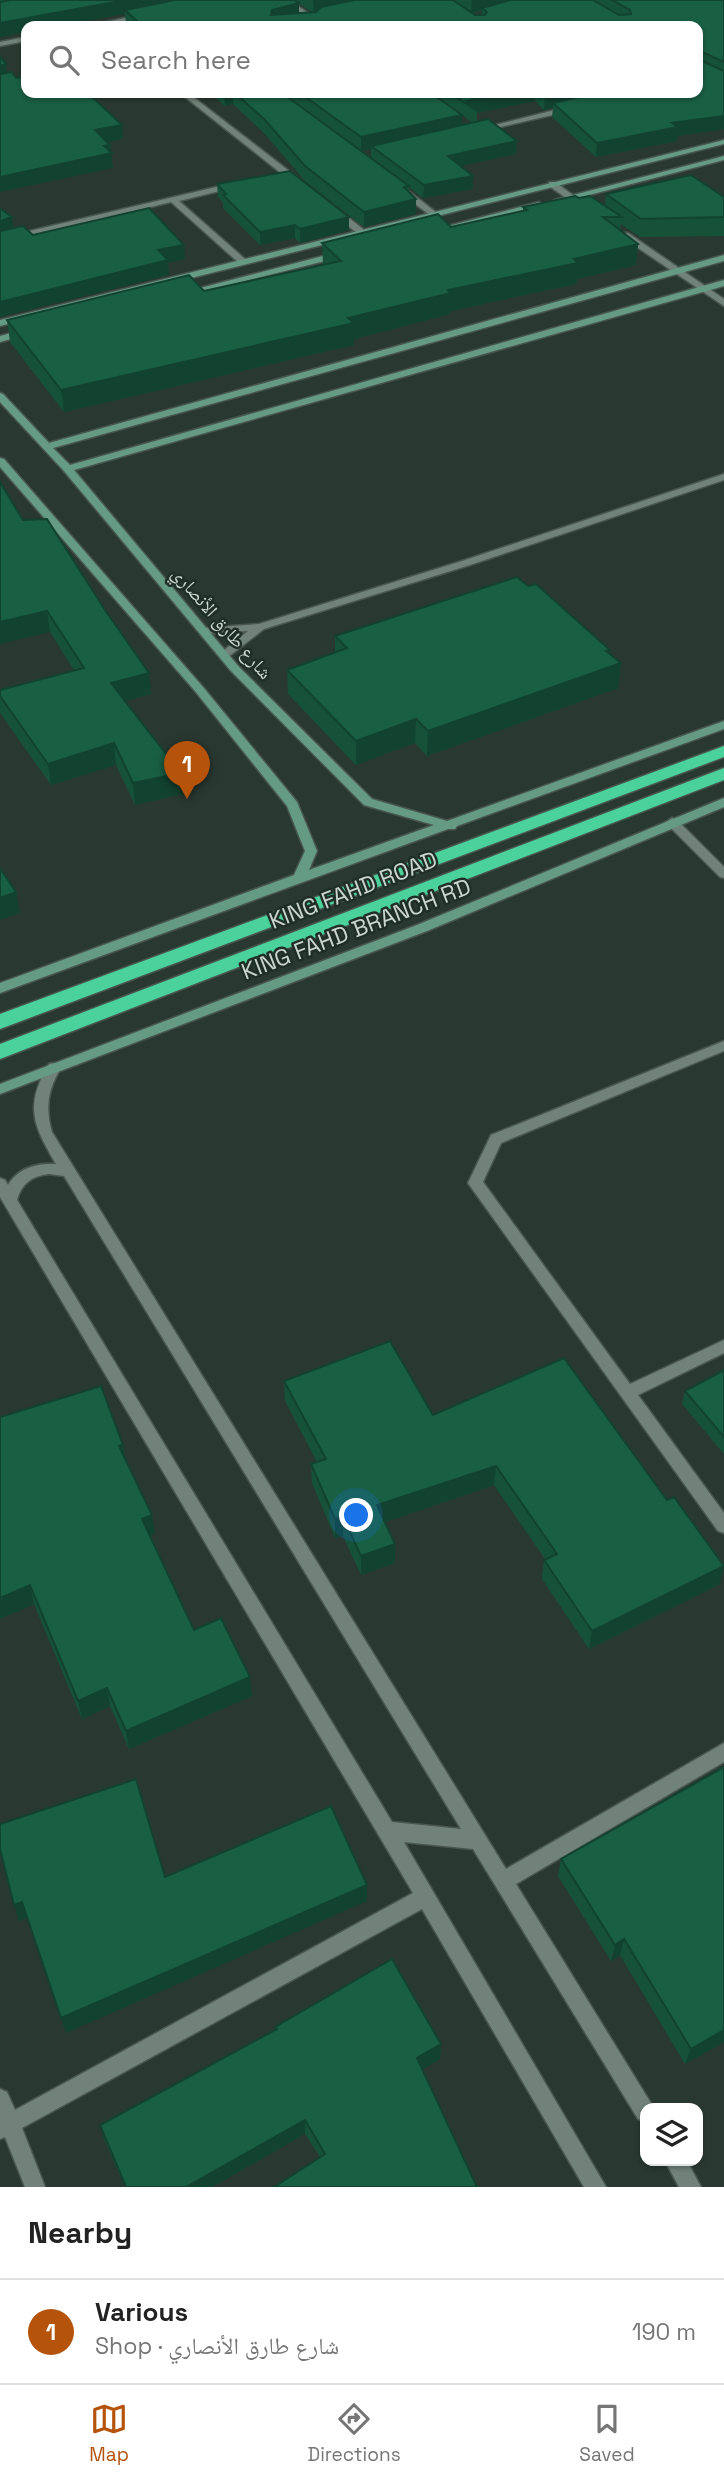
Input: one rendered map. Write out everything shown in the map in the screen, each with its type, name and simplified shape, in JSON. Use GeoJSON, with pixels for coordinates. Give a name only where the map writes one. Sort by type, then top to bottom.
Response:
{"type":"FeatureCollection","features":[{"type":"Feature","properties":{"kind":"highway","name":"KING FAHD ROAD"},"geometry":{"type":"LineString","coordinates":[[0,1022],[724,751]]}},
{"type":"Feature","properties":{"kind":"highway","name":"KING FAHD ROAD"},"geometry":{"type":"LineString","coordinates":[[0,1052],[724,774]]}},
{"type":"Feature","properties":{"kind":"street"},"geometry":{"type":"LineString","coordinates":[[285,0],[315,21]]}},
{"type":"Feature","properties":{"kind":"street"},"geometry":{"type":"LineString","coordinates":[[117,21],[158,13]]}},
{"type":"Feature","properties":{"kind":"street"},"geometry":{"type":"LineString","coordinates":[[300,21],[324,16]]}},
{"type":"Feature","properties":{"kind":"street"},"geometry":{"type":"LineString","coordinates":[[0,44],[21,40]]}},
{"type":"Feature","properties":{"kind":"street"},"geometry":{"type":"LineString","coordinates":[[190,98],[307,189]]}},
{"type":"Feature","properties":{"kind":"street"},"geometry":{"type":"LineString","coordinates":[[464,123],[475,131],[587,104]]}},
{"type":"Feature","properties":{"kind":"street"},"geometry":{"type":"LineString","coordinates":[[0,323],[724,142]]}},
{"type":"Feature","properties":{"kind":"street"},"geometry":{"type":"LineString","coordinates":[[425,233],[724,158]]}},
{"type":"Feature","properties":{"kind":"street"},"geometry":{"type":"LineString","coordinates":[[273,176],[286,173]]}},
{"type":"Feature","properties":{"kind":"street"},"geometry":{"type":"LineString","coordinates":[[390,181],[433,213]]}},
{"type":"Feature","properties":{"kind":"street"},"geometry":{"type":"LineString","coordinates":[[0,242],[248,182]]}},
{"type":"Feature","properties":{"kind":"street"},"geometry":{"type":"LineString","coordinates":[[552,184],[592,212]]}},
{"type":"Feature","properties":{"kind":"street"},"geometry":{"type":"LineString","coordinates":[[173,200],[242,261]]}},
{"type":"Feature","properties":{"kind":"street"},"geometry":{"type":"LineString","coordinates":[[328,206],[360,231]]}},
{"type":"Feature","properties":{"kind":"street"},"geometry":{"type":"LineString","coordinates":[[613,227],[724,303]]}},
{"type":"Feature","properties":{"kind":"street"},"geometry":{"type":"LineString","coordinates":[[173,296],[345,253]]}},
{"type":"Feature","properties":{"kind":"street"},"geometry":{"type":"LineString","coordinates":[[48,446],[724,258]]}},
{"type":"Feature","properties":{"kind":"street"},"geometry":{"type":"LineString","coordinates":[[68,469],[724,283]]}},
{"type":"Feature","properties":{"kind":"street"},"geometry":{"type":"LineString","coordinates":[[0,339],[40,329]]}},
{"type":"Feature","properties":{"kind":"street","name":"شارع طارق الأنصاري"},"geometry":{"type":"LineString","coordinates":[[0,396],[68,469],[224,656],[368,802],[450,826]]}},
{"type":"Feature","properties":{"kind":"street"},"geometry":{"type":"LineString","coordinates":[[0,461],[199,689],[293,805],[311,851],[299,878]]}},
{"type":"Feature","properties":{"kind":"street"},"geometry":{"type":"LineString","coordinates":[[204,631],[260,627],[466,564],[724,477]]}},
{"type":"Feature","properties":{"kind":"street"},"geometry":{"type":"LineString","coordinates":[[224,656],[260,627]]}},
{"type":"Feature","properties":{"kind":"street"},"geometry":{"type":"LineString","coordinates":[[0,988],[724,725]]}},
{"type":"Feature","properties":{"kind":"street","name":"KING FAHD BRANCH RD"},"geometry":{"type":"LineString","coordinates":[[0,1089],[422,928],[724,802]]}},
{"type":"Feature","properties":{"kind":"street"},"geometry":{"type":"LineString","coordinates":[[672,822],[724,874]]}},
{"type":"Feature","properties":{"kind":"street"},"geometry":{"type":"LineString","coordinates":[[724,1045],[496,1139],[475,1182],[724,1526]]}},
{"type":"Feature","properties":{"kind":"street"},"geometry":{"type":"LineString","coordinates":[[54,1068],[41,1093],[40,1120],[45,1133],[640,2104]]}},
{"type":"Feature","properties":{"kind":"street"},"geometry":{"type":"LineString","coordinates":[[10,1201],[16,1184],[34,1171],[58,1168],[68,1171]]}},
{"type":"Feature","properties":{"kind":"street"},"geometry":{"type":"LineString","coordinates":[[0,1184],[387,1831],[596,2187]]}},
{"type":"Feature","properties":{"kind":"street"},"geometry":{"type":"LineString","coordinates":[[627,1393],[724,1346]]}},
{"type":"Feature","properties":{"kind":"street"},"geometry":{"type":"LineString","coordinates":[[503,1881],[724,1752]]}},
{"type":"Feature","properties":{"kind":"street"},"geometry":{"type":"LineString","coordinates":[[387,1831],[478,1840]]}},
{"type":"Feature","properties":{"kind":"street"},"geometry":{"type":"LineString","coordinates":[[5,2126],[425,1897]]}},
{"type":"Feature","properties":{"kind":"street"},"geometry":{"type":"LineString","coordinates":[[0,2099],[5,2126],[35,2187]]}},
{"type":"Feature","properties":{"kind":"street"},"geometry":{"type":"LineString","coordinates":[[678,2166],[691,2187]]}},
{"type":"Feature","properties":{"kind":"building"},"geometry":{"type":"Polygon","coordinates":[[[126,0],[0,23],[0,2],[126,0]]]}},
{"type":"Feature","properties":{"kind":"building"},"geometry":{"type":"Polygon","coordinates":[[[175,0],[294,0],[299,3],[272,10],[271,15],[316,12],[321,7],[354,0],[453,0],[475,15],[485,15],[487,12],[482,8],[511,0],[593,0],[619,15],[631,14],[630,10],[612,0],[724,0],[724,62],[703,52],[703,21],[137,21],[125,10],[175,0]]]}},
{"type":"Feature","properties":{"kind":"building"},"geometry":{"type":"Polygon","coordinates":[[[703,61],[724,71],[724,116],[672,123],[678,127],[597,143],[553,103],[574,98],[703,98],[703,61]]]}},
{"type":"Feature","properties":{"kind":"building"},"geometry":{"type":"Polygon","coordinates":[[[12,72],[16,78],[21,77],[21,98],[93,98],[122,125],[95,130],[110,145],[104,146],[112,153],[0,177],[0,74],[12,72]]]}},
{"type":"Feature","properties":{"kind":"building"},"geometry":{"type":"Polygon","coordinates":[[[241,98],[289,98],[409,186],[404,187],[416,199],[364,212],[305,166],[264,119],[241,98]]]}},
{"type":"Feature","properties":{"kind":"building"},"geometry":{"type":"Polygon","coordinates":[[[307,98],[438,98],[462,115],[361,137],[307,98]]]}},
{"type":"Feature","properties":{"kind":"building"},"geometry":{"type":"Polygon","coordinates":[[[458,98],[482,98],[466,101],[477,111],[458,98]]]}},
{"type":"Feature","properties":{"kind":"building"},"geometry":{"type":"Polygon","coordinates":[[[488,119],[517,141],[448,156],[473,176],[424,185],[371,146],[488,119]]]}},
{"type":"Feature","properties":{"kind":"building"},"geometry":{"type":"Polygon","coordinates":[[[290,171],[349,217],[300,229],[295,225],[260,232],[223,195],[226,194],[217,184],[290,171]]]}},
{"type":"Feature","properties":{"kind":"building"},"geometry":{"type":"Polygon","coordinates":[[[691,175],[724,197],[724,217],[641,219],[606,194],[691,175]]]}},
{"type":"Feature","properties":{"kind":"building"},"geometry":{"type":"Polygon","coordinates":[[[575,196],[590,196],[622,217],[603,217],[638,244],[574,259],[578,263],[448,290],[451,293],[348,318],[354,323],[61,390],[7,320],[189,275],[204,291],[341,261],[322,243],[438,214],[451,227],[575,196]]]}},
{"type":"Feature","properties":{"kind":"building"},"geometry":{"type":"Polygon","coordinates":[[[149,208],[184,245],[158,250],[168,260],[0,302],[0,231],[23,226],[33,235],[149,208]]]}},
{"type":"Feature","properties":{"kind":"building"},"geometry":{"type":"Polygon","coordinates":[[[1,209],[12,217],[0,221],[1,209]]]}},
{"type":"Feature","properties":{"kind":"building"},"geometry":{"type":"Polygon","coordinates":[[[0,482],[23,520],[47,519],[149,673],[111,683],[181,773],[133,783],[114,743],[48,764],[0,696],[0,690],[84,668],[47,611],[0,622],[0,482]]]}},
{"type":"Feature","properties":{"kind":"building"},"geometry":{"type":"Polygon","coordinates":[[[517,577],[528,586],[536,584],[621,663],[428,731],[416,719],[356,741],[287,670],[347,648],[335,636],[517,577]]]}},
{"type":"Feature","properties":{"kind":"building"},"geometry":{"type":"Polygon","coordinates":[[[0,868],[16,892],[0,898],[0,868]]]}},
{"type":"Feature","properties":{"kind":"building"},"geometry":{"type":"Polygon","coordinates":[[[390,1341],[433,1415],[564,1358],[667,1500],[674,1497],[724,1566],[592,1631],[544,1560],[557,1554],[496,1466],[377,1505],[395,1544],[361,1556],[343,1517],[335,1519],[311,1464],[326,1459],[284,1381],[390,1341]]]}},
{"type":"Feature","properties":{"kind":"building"},"geometry":{"type":"Polygon","coordinates":[[[724,1370],[724,1437],[685,1391],[724,1370]]]}},
{"type":"Feature","properties":{"kind":"building"},"geometry":{"type":"Polygon","coordinates":[[[101,1386],[123,1445],[119,1446],[152,1515],[142,1519],[194,1630],[221,1618],[250,1677],[126,1731],[107,1688],[78,1701],[30,1585],[0,1598],[0,1417],[101,1386]]]}},
{"type":"Feature","properties":{"kind":"building"},"geometry":{"type":"Polygon","coordinates":[[[724,1767],[724,2030],[691,2049],[624,1939],[615,1945],[561,1859],[724,1767]]]}},
{"type":"Feature","properties":{"kind":"building"},"geometry":{"type":"Polygon","coordinates":[[[136,1779],[165,1877],[331,1806],[367,1885],[61,2018],[22,1902],[14,1905],[0,1849],[0,1824],[136,1779]]]}},
{"type":"Feature","properties":{"kind":"building"},"geometry":{"type":"Polygon","coordinates":[[[392,1959],[441,2044],[417,2058],[477,2187],[274,2187],[325,2154],[305,2120],[186,2187],[126,2187],[100,2125],[277,2029],[275,2027],[392,1959]]]}},
{"type":"Feature","properties":{"kind":"place","name":"Various"},"geometry":{"type":"Point","coordinates":[187,799]}}]}
